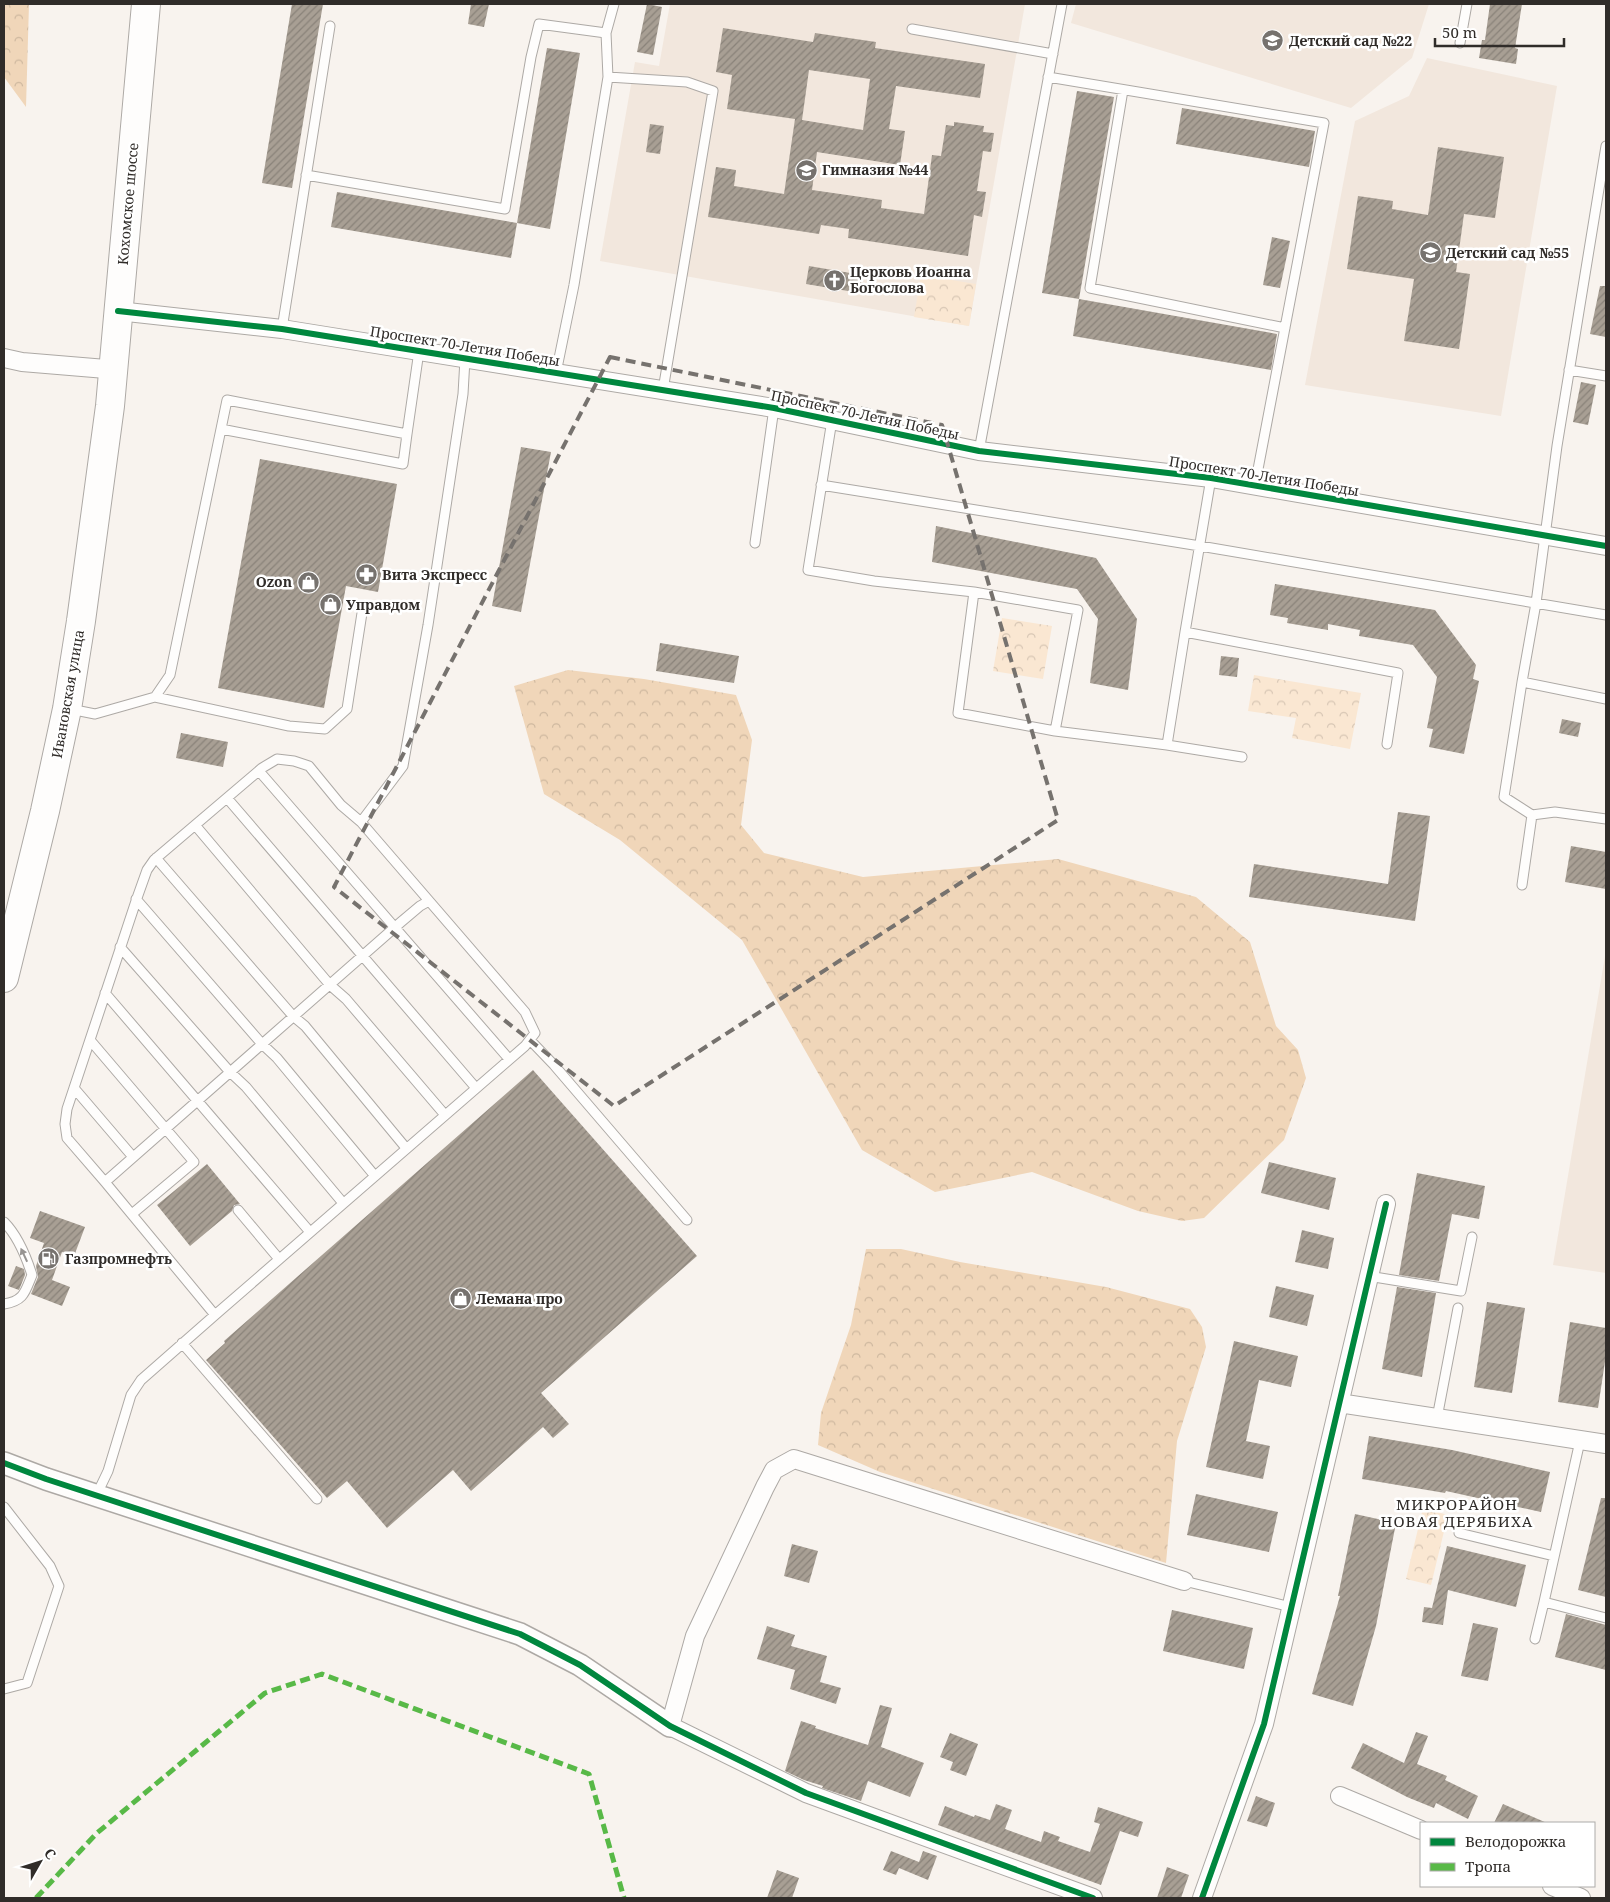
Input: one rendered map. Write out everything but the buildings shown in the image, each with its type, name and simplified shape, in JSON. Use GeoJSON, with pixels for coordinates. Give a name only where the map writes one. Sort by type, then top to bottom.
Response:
{"type":"FeatureCollection","features":[{"type":"Feature","properties":{"kind":"main road","name":"Кохомское шоссе"},"geometry":{"type":"LineString","coordinates":[[106,404],[133,4]]}},
{"type":"Feature","properties":{"kind":"main road","name":"Кохомское шоссе"},"geometry":{"type":"LineString","coordinates":[[106,404],[106,369],[146,4]]}},
{"type":"Feature","properties":{"kind":"main road","name":"Ивановская улица"},"geometry":{"type":"LineString","coordinates":[[4,978],[45,811],[67,709],[93,533],[106,404]]}},
{"type":"Feature","properties":{"kind":"main road"},"geometry":{"type":"LineString","coordinates":[[4,932],[26,853],[66,671],[106,404]]}},
{"type":"Feature","properties":{"kind":"street","name":"Проспект 70-Летия Победы"},"geometry":{"type":"LineString","coordinates":[[112,310],[282,329],[774,408],[979,451],[1211,478],[1606,546]]}},
{"type":"Feature","properties":{"kind":"street"},"geometry":{"type":"LineString","coordinates":[[4,358],[22,362],[106,369]]}},
{"type":"Feature","properties":{"kind":"street"},"geometry":{"type":"LineString","coordinates":[[1202,1898],[1264,1724],[1386,1204]]}},
{"type":"Feature","properties":{"kind":"street"},"geometry":{"type":"LineString","coordinates":[[1339,1403],[1606,1444]]}},
{"type":"Feature","properties":{"kind":"street"},"geometry":{"type":"LineString","coordinates":[[670,1726],[695,1636],[774,1470],[794,1459],[1184,1581]]}},
{"type":"Feature","properties":{"kind":"street"},"geometry":{"type":"LineString","coordinates":[[4,1463],[46,1479],[97,1494],[520,1634],[580,1665],[670,1726],[806,1793],[1093,1898]]}},
{"type":"Feature","properties":{"kind":"street"},"geometry":{"type":"LineString","coordinates":[[1340,1796],[1420,1830]]}},
{"type":"Feature","properties":{"kind":"street"},"geometry":{"type":"LineString","coordinates":[[1554,1887],[1581,1898]]}},
{"type":"Feature","properties":{"kind":"lane"},"geometry":{"type":"LineString","coordinates":[[556,373],[574,285],[608,77],[606,33],[614,4]]}},
{"type":"Feature","properties":{"kind":"lane"},"geometry":{"type":"LineString","coordinates":[[979,451],[1062,4]]}},
{"type":"Feature","properties":{"kind":"lane"},"geometry":{"type":"LineString","coordinates":[[1460,44],[1467,4]]}},
{"type":"Feature","properties":{"kind":"lane"},"geometry":{"type":"LineString","coordinates":[[306,175],[505,210],[531,57],[539,24],[606,33]]}},
{"type":"Feature","properties":{"kind":"lane"},"geometry":{"type":"LineString","coordinates":[[282,329],[330,26]]}},
{"type":"Feature","properties":{"kind":"lane"},"geometry":{"type":"LineString","coordinates":[[912,29],[1053,54]]}},
{"type":"Feature","properties":{"kind":"lane"},"geometry":{"type":"LineString","coordinates":[[608,77],[688,82],[714,91],[663,390]]}},
{"type":"Feature","properties":{"kind":"lane"},"geometry":{"type":"LineString","coordinates":[[1048,78],[1324,122],[1255,485]]}},
{"type":"Feature","properties":{"kind":"lane"},"geometry":{"type":"LineString","coordinates":[[1123,90],[1090,288],[1285,328]]}},
{"type":"Feature","properties":{"kind":"lane"},"geometry":{"type":"LineString","coordinates":[[1606,146],[1569,370],[1536,603],[1504,797],[1532,815],[1555,812],[1606,819]]}},
{"type":"Feature","properties":{"kind":"lane"},"geometry":{"type":"LineString","coordinates":[[221,429],[403,464],[419,351]]}},
{"type":"Feature","properties":{"kind":"lane"},"geometry":{"type":"LineString","coordinates":[[361,822],[403,766],[428,625],[463,394],[465,359]]}},
{"type":"Feature","properties":{"kind":"lane"},"geometry":{"type":"LineString","coordinates":[[1569,370],[1606,376]]}},
{"type":"Feature","properties":{"kind":"lane"},"geometry":{"type":"LineString","coordinates":[[155,697],[170,676],[227,400],[407,434]]}},
{"type":"Feature","properties":{"kind":"lane"},"geometry":{"type":"LineString","coordinates":[[755,543],[774,408]]}},
{"type":"Feature","properties":{"kind":"lane"},"geometry":{"type":"LineString","coordinates":[[832,420],[808,570],[874,581],[974,592],[1078,610],[1055,731]]}},
{"type":"Feature","properties":{"kind":"lane"},"geometry":{"type":"LineString","coordinates":[[1168,745],[1211,478]]}},
{"type":"Feature","properties":{"kind":"lane"},"geometry":{"type":"LineString","coordinates":[[821,485],[1200,546],[1606,615]]}},
{"type":"Feature","properties":{"kind":"lane"},"geometry":{"type":"LineString","coordinates":[[974,592],[958,713],[1055,731],[1168,745],[1242,757]]}},
{"type":"Feature","properties":{"kind":"lane"},"geometry":{"type":"LineString","coordinates":[[67,709],[95,714],[155,697],[290,726],[325,729],[347,709],[362,613]]}},
{"type":"Feature","properties":{"kind":"lane"},"geometry":{"type":"LineString","coordinates":[[1185,632],[1398,673],[1387,744]]}},
{"type":"Feature","properties":{"kind":"lane"},"geometry":{"type":"LineString","coordinates":[[1522,682],[1606,699]]}},
{"type":"Feature","properties":{"kind":"lane"},"geometry":{"type":"LineString","coordinates":[[97,1494],[108,1471],[131,1395],[141,1380],[509,1059],[535,1033],[525,1012],[361,822],[341,805],[309,766],[294,760],[276,759],[258,771],[156,858],[147,870],[74,1088],[65,1124],[67,1138],[215,1315]]}},
{"type":"Feature","properties":{"kind":"lane"},"geometry":{"type":"LineString","coordinates":[[258,771],[509,1059]]}},
{"type":"Feature","properties":{"kind":"lane"},"geometry":{"type":"LineString","coordinates":[[227,798],[476,1088]]}},
{"type":"Feature","properties":{"kind":"lane"},"geometry":{"type":"LineString","coordinates":[[1522,885],[1532,815]]}},
{"type":"Feature","properties":{"kind":"lane"},"geometry":{"type":"LineString","coordinates":[[195,825],[330,984],[346,999],[445,1115]]}},
{"type":"Feature","properties":{"kind":"lane"},"geometry":{"type":"LineString","coordinates":[[156,858],[293,1016],[305,1026],[406,1148]]}},
{"type":"Feature","properties":{"kind":"lane"},"geometry":{"type":"LineString","coordinates":[[136,899],[262,1044],[277,1058],[375,1176]]}},
{"type":"Feature","properties":{"kind":"lane"},"geometry":{"type":"LineString","coordinates":[[105,1182],[132,1156],[394,928],[420,906],[429,902]]}},
{"type":"Feature","properties":{"kind":"lane"},"geometry":{"type":"LineString","coordinates":[[120,947],[230,1072],[246,1087],[343,1204]]}},
{"type":"Feature","properties":{"kind":"lane"},"geometry":{"type":"LineString","coordinates":[[105,993],[310,1232]]}},
{"type":"Feature","properties":{"kind":"lane"},"geometry":{"type":"LineString","coordinates":[[90,1040],[194,1162],[132,1214]]}},
{"type":"Feature","properties":{"kind":"lane"},"geometry":{"type":"LineString","coordinates":[[530,1040],[554,1065],[687,1220]]}},
{"type":"Feature","properties":{"kind":"lane"},"geometry":{"type":"LineString","coordinates":[[74,1088],[132,1156]]}},
{"type":"Feature","properties":{"kind":"lane"},"geometry":{"type":"LineString","coordinates":[[238,1210],[279,1259]]}},
{"type":"Feature","properties":{"kind":"lane"},"geometry":{"type":"LineString","coordinates":[[4,1222],[11,1230],[26,1256],[32,1275],[25,1294],[16,1302],[4,1304]]}},
{"type":"Feature","properties":{"kind":"lane"},"geometry":{"type":"LineString","coordinates":[[1368,1276],[1461,1291],[1472,1238]]}},
{"type":"Feature","properties":{"kind":"lane"},"geometry":{"type":"LineString","coordinates":[[1437,1418],[1458,1308]]}},
{"type":"Feature","properties":{"kind":"lane"},"geometry":{"type":"LineString","coordinates":[[182,1343],[317,1499]]}},
{"type":"Feature","properties":{"kind":"lane"},"geometry":{"type":"LineString","coordinates":[[1535,1639],[1580,1440]]}},
{"type":"Feature","properties":{"kind":"lane"},"geometry":{"type":"LineString","coordinates":[[4,1508],[50,1566],[59,1586],[27,1683],[4,1689]]}},
{"type":"Feature","properties":{"kind":"lane"},"geometry":{"type":"LineString","coordinates":[[1459,1534],[1554,1556]]}},
{"type":"Feature","properties":{"kind":"lane"},"geometry":{"type":"LineString","coordinates":[[1184,1581],[1291,1607]]}},
{"type":"Feature","properties":{"kind":"lane"},"geometry":{"type":"LineString","coordinates":[[1544,1602],[1606,1618]]}},
{"type":"Feature","properties":{"kind":"highlighted area"},"geometry":{"type":"Polygon","coordinates":[[[610,357],[942,425],[1058,820],[614,1106],[334,887],[610,357]]]}},
{"type":"Feature","properties":{"kind":"shaded area","name":"Гимназия №44"},"geometry":{"type":"Polygon","coordinates":[[[670,4],[1025,4],[969,326],[600,261],[635,62],[659,66],[670,4]]]}},
{"type":"Feature","properties":{"kind":"shaded area","name":"Детский сад №22"},"geometry":{"type":"Polygon","coordinates":[[[1076,4],[1429,4],[1412,58],[1351,108],[1071,23],[1076,4]]]}},
{"type":"Feature","properties":{"kind":"shaded area","name":"Детский сад №55"},"geometry":{"type":"Polygon","coordinates":[[[1427,58],[1557,86],[1501,416],[1305,385],[1355,121],[1409,96],[1427,58]]]}},
{"type":"Feature","properties":{"kind":"shaded area"},"geometry":{"type":"Polygon","coordinates":[[[1606,956],[1606,1273],[1553,1265],[1606,956]]]}},
{"type":"Feature","properties":{"kind":"green space"},"geometry":{"type":"Polygon","coordinates":[[[4,4],[29,4],[26,107],[4,77],[4,4]]]}},
{"type":"Feature","properties":{"kind":"green space"},"geometry":{"type":"Polygon","coordinates":[[[921,275],[976,284],[969,326],[914,317],[921,275]]]}},
{"type":"Feature","properties":{"kind":"green space"},"geometry":{"type":"Polygon","coordinates":[[[1002,618],[1052,626],[1043,679],[993,671],[1002,618]]]}},
{"type":"Feature","properties":{"kind":"green space"},"geometry":{"type":"Polygon","coordinates":[[[568,670],[644,679],[736,695],[752,740],[741,825],[764,853],[863,877],[1058,859],[1196,897],[1250,942],[1276,1026],[1298,1050],[1306,1078],[1284,1140],[1204,1218],[1182,1221],[1138,1211],[1032,1172],[935,1192],[862,1150],[742,940],[620,840],[544,794],[514,686],[568,670]]]}},
{"type":"Feature","properties":{"kind":"green space"},"geometry":{"type":"Polygon","coordinates":[[[1254,675],[1361,693],[1350,749],[1292,738],[1296,718],[1248,711],[1254,675]]]}},
{"type":"Feature","properties":{"kind":"green space"},"geometry":{"type":"Polygon","coordinates":[[[866,1249],[901,1249],[960,1262],[1106,1287],[1190,1309],[1202,1327],[1206,1347],[1177,1441],[1166,1563],[880,1472],[818,1445],[821,1413],[851,1325],[866,1249]]]}},
{"type":"Feature","properties":{"kind":"green space"},"geometry":{"type":"Polygon","coordinates":[[[1423,1508],[1448,1515],[1431,1585],[1406,1579],[1423,1508]]]}},
{"type":"Feature","properties":{"kind":"marked path"},"geometry":{"type":"LineString","coordinates":[[36,1898],[97,1833],[265,1693],[322,1674],[589,1774],[624,1898]]}},
{"type":"Feature","properties":{"kind":"cycle path"},"geometry":{"type":"LineString","coordinates":[[118,311],[282,329],[774,408],[979,451],[1211,478],[1606,546]]}},
{"type":"Feature","properties":{"kind":"cycle path"},"geometry":{"type":"LineString","coordinates":[[1202,1898],[1264,1724],[1386,1204]]}},
{"type":"Feature","properties":{"kind":"cycle path"},"geometry":{"type":"LineString","coordinates":[[4,1463],[46,1479],[520,1634],[580,1665],[670,1726],[806,1793],[1093,1898]]}},
{"type":"Feature","properties":{"kind":"place","name":"Детский сад №22"},"geometry":{"type":"Point","coordinates":[1273,41]}},
{"type":"Feature","properties":{"kind":"place","name":"Гимназия №44"},"geometry":{"type":"Point","coordinates":[806,170]}},
{"type":"Feature","properties":{"kind":"place","name":"Детский сад №55"},"geometry":{"type":"Point","coordinates":[1430,253]}},
{"type":"Feature","properties":{"kind":"place","name":"Церковь Иоанна Богослова"},"geometry":{"type":"Point","coordinates":[834,280]}},
{"type":"Feature","properties":{"kind":"place","name":"Вита Экспресс"},"geometry":{"type":"Point","coordinates":[366,575]}},
{"type":"Feature","properties":{"kind":"place","name":"Ozon"},"geometry":{"type":"Point","coordinates":[308,582]}},
{"type":"Feature","properties":{"kind":"place","name":"Управдом"},"geometry":{"type":"Point","coordinates":[330,605]}},
{"type":"Feature","properties":{"kind":"place","name":"Газпромнефть"},"geometry":{"type":"Point","coordinates":[49,1259]}},
{"type":"Feature","properties":{"kind":"place","name":"Лемана про"},"geometry":{"type":"Point","coordinates":[460,1299]}},
{"type":"Feature","properties":{"kind":"district","name":"МИКРОРАЙОН НОВАЯ ДЕРЯБИХА"},"geometry":{"type":"Point","coordinates":[1457,1514]}}]}
